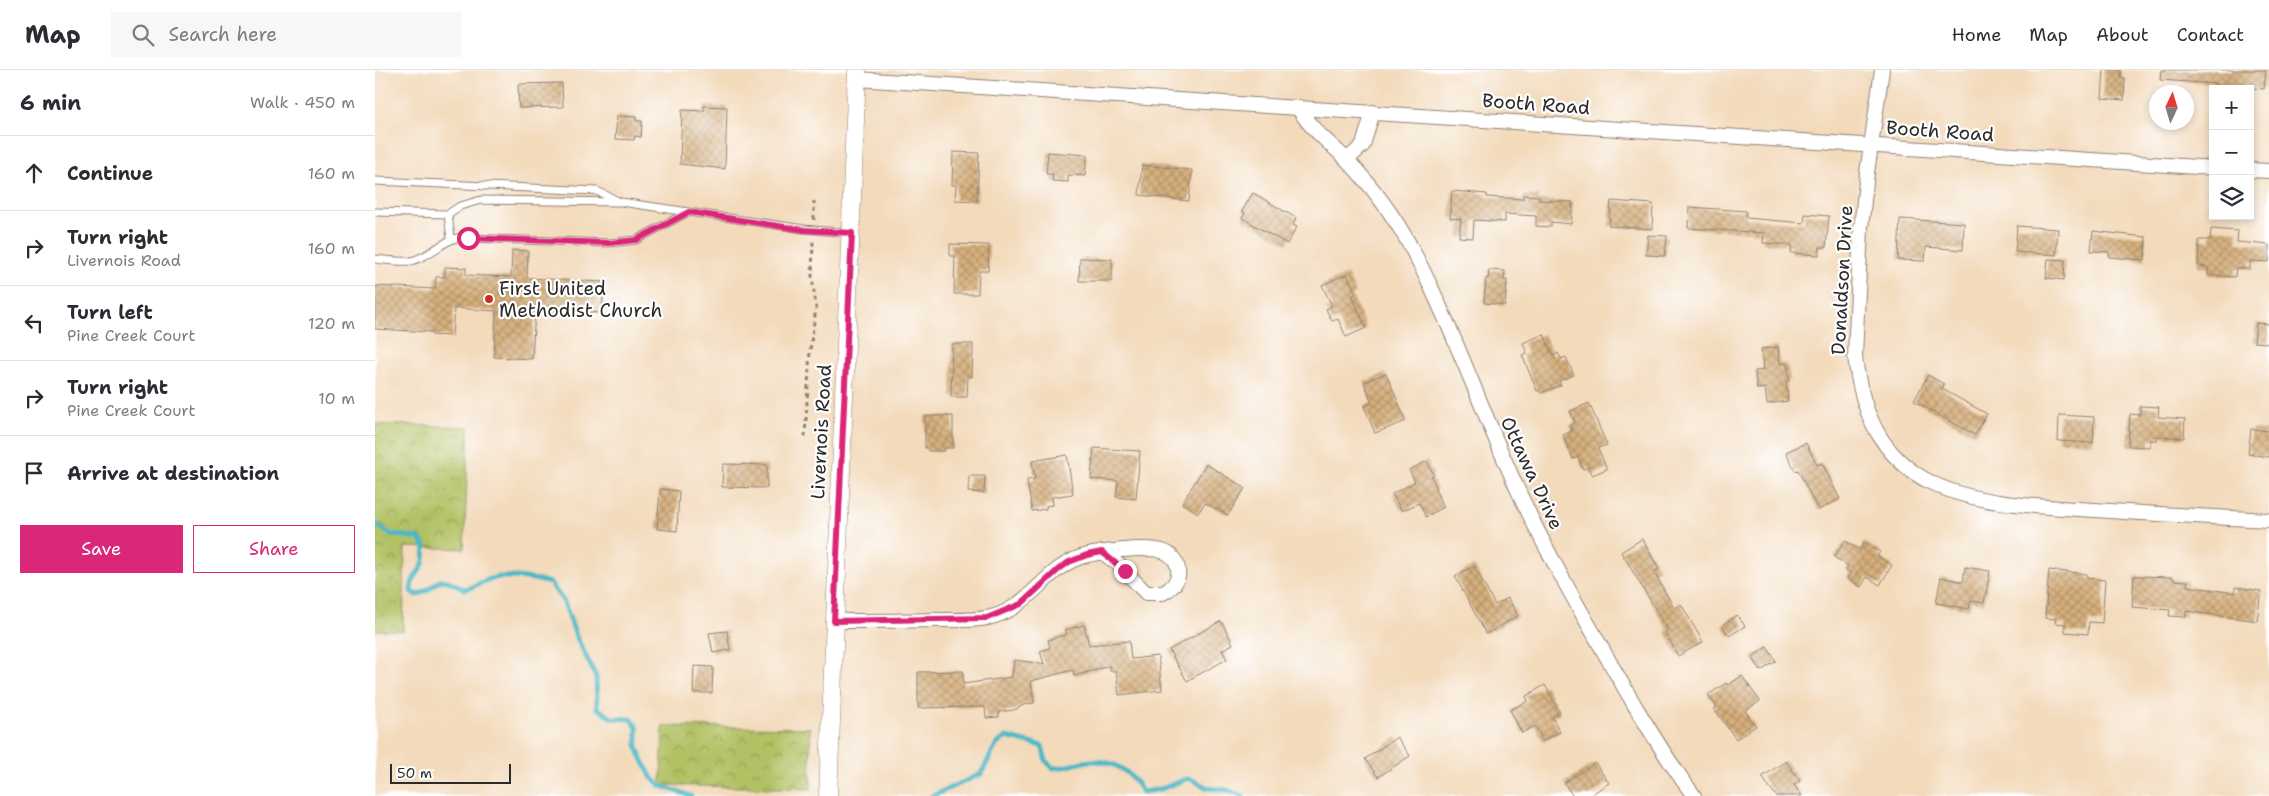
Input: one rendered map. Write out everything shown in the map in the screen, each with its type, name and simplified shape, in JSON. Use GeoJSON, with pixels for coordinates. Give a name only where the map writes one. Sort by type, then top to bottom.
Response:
{"type":"FeatureCollection","features":[{"type":"Feature","properties":{"kind":"street","name":"Donaldson Drive"},"geometry":{"type":"LineString","coordinates":[[1882,70],[1861,228],[1855,356],[1859,384],[1871,423],[1890,450],[1906,468],[1921,478],[1943,489],[1986,502],[2066,509],[2269,520]]}},
{"type":"Feature","properties":{"kind":"street","name":"Booth Road"},"geometry":{"type":"LineString","coordinates":[[857,74],[1298,107],[2209,168]]}},
{"type":"Feature","properties":{"kind":"street","name":"Livernois Road"},"geometry":{"type":"LineString","coordinates":[[828,796],[857,74]]}},
{"type":"Feature","properties":{"kind":"street","name":"Ottawa Drive"},"geometry":{"type":"LineString","coordinates":[[1298,107],[1308,123],[1347,160],[1381,200],[1406,238],[1427,280],[1516,487],[1539,534],[1637,709],[1694,796]]}},
{"type":"Feature","properties":{"kind":"street"},"geometry":{"type":"LineString","coordinates":[[1347,160],[1363,144],[1373,112]]}},
{"type":"Feature","properties":{"kind":"street"},"geometry":{"type":"LineString","coordinates":[[2254,170],[2269,171]]}},
{"type":"Feature","properties":{"kind":"street"},"geometry":{"type":"LineString","coordinates":[[834,621],[987,618],[1021,604],[1069,562],[1102,552],[1146,549],[1164,552],[1176,562],[1178,577],[1176,583],[1163,594],[1146,593],[1119,565],[1102,552]]}},
{"type":"Feature","properties":{"kind":"lane"},"geometry":{"type":"LineString","coordinates":[[375,181],[597,191],[621,202]]}},
{"type":"Feature","properties":{"kind":"lane"},"geometry":{"type":"LineString","coordinates":[[375,212],[448,214],[460,206],[481,200],[621,202],[813,230],[852,233]]}},
{"type":"Feature","properties":{"kind":"lane"},"geometry":{"type":"LineString","coordinates":[[375,259],[410,261],[432,253],[451,238],[459,236],[468,238],[609,243],[636,240],[689,212]]}},
{"type":"Feature","properties":{"kind":"lane"},"geometry":{"type":"LineString","coordinates":[[448,214],[451,238]]}},
{"type":"Feature","properties":{"kind":"path"},"geometry":{"type":"LineString","coordinates":[[805,437],[809,350],[816,308],[812,276],[814,201]]}},
{"type":"Feature","properties":{"kind":"green space"},"geometry":{"type":"Polygon","coordinates":[[[375,424],[469,427],[464,549],[405,547],[403,631],[375,630],[375,424]]]}},
{"type":"Feature","properties":{"kind":"green space"},"geometry":{"type":"Polygon","coordinates":[[[663,726],[810,728],[811,789],[661,785],[663,726]]]}},
{"type":"Feature","properties":{"kind":"building"},"geometry":{"type":"Polygon","coordinates":[[[2104,70],[2121,70],[2121,78],[2125,79],[2124,100],[2102,98],[2104,70]]]}},
{"type":"Feature","properties":{"kind":"building"},"geometry":{"type":"Polygon","coordinates":[[[2161,70],[2266,70],[2264,89],[2254,88],[2254,85],[2217,85],[2160,80],[2161,70]]]}},
{"type":"Feature","properties":{"kind":"building"},"geometry":{"type":"Polygon","coordinates":[[[562,83],[563,107],[519,108],[518,84],[562,83]]]}},
{"type":"Feature","properties":{"kind":"building"},"geometry":{"type":"Polygon","coordinates":[[[704,106],[727,107],[725,169],[680,164],[682,110],[704,111],[704,106]]]}},
{"type":"Feature","properties":{"kind":"building"},"geometry":{"type":"Polygon","coordinates":[[[617,116],[636,117],[636,121],[642,121],[641,137],[635,136],[634,140],[615,139],[617,116]]]}},
{"type":"Feature","properties":{"kind":"building"},"geometry":{"type":"Polygon","coordinates":[[[953,152],[979,153],[977,201],[955,200],[956,185],[952,185],[953,152]]]}},
{"type":"Feature","properties":{"kind":"building"},"geometry":{"type":"Polygon","coordinates":[[[1048,152],[1087,155],[1085,176],[1068,175],[1068,182],[1052,181],[1053,174],[1046,174],[1048,152]]]}},
{"type":"Feature","properties":{"kind":"building"},"geometry":{"type":"Polygon","coordinates":[[[1142,165],[1192,170],[1189,201],[1139,195],[1142,165]]]}},
{"type":"Feature","properties":{"kind":"building"},"geometry":{"type":"Polygon","coordinates":[[[1452,191],[1487,194],[1487,197],[1523,199],[1523,195],[1539,196],[1539,200],[1573,202],[1571,224],[1551,222],[1551,227],[1536,226],[1536,216],[1505,214],[1505,222],[1474,220],[1473,238],[1459,237],[1461,219],[1450,218],[1452,191]]]}},
{"type":"Feature","properties":{"kind":"building"},"geometry":{"type":"Polygon","coordinates":[[[1253,193],[1296,218],[1293,225],[1297,227],[1287,244],[1242,218],[1245,213],[1242,211],[1253,193]]]}},
{"type":"Feature","properties":{"kind":"building"},"geometry":{"type":"Polygon","coordinates":[[[1611,201],[1653,204],[1652,229],[1609,226],[1611,201]]]}},
{"type":"Feature","properties":{"kind":"building"},"geometry":{"type":"Polygon","coordinates":[[[1689,207],[1746,211],[1746,218],[1804,223],[1805,214],[1829,216],[1826,247],[1820,247],[1819,255],[1791,253],[1792,245],[1763,243],[1764,233],[1688,228],[1689,207]]]}},
{"type":"Feature","properties":{"kind":"building"},"geometry":{"type":"Polygon","coordinates":[[[1900,219],[1964,223],[1963,250],[1926,247],[1925,261],[1898,260],[1900,219]]]}},
{"type":"Feature","properties":{"kind":"building"},"geometry":{"type":"Polygon","coordinates":[[[2017,226],[2058,229],[2056,255],[2015,252],[2017,226]]]}},
{"type":"Feature","properties":{"kind":"building"},"geometry":{"type":"Polygon","coordinates":[[[2211,229],[2238,231],[2237,242],[2269,245],[2269,262],[2250,261],[2250,269],[2236,268],[2235,277],[2208,275],[2208,267],[2198,266],[2199,240],[2210,240],[2211,229]]]}},
{"type":"Feature","properties":{"kind":"building"},"geometry":{"type":"Polygon","coordinates":[[[2093,231],[2146,237],[2145,260],[2109,257],[2109,252],[2091,251],[2093,231]]]}},
{"type":"Feature","properties":{"kind":"building"},"geometry":{"type":"Polygon","coordinates":[[[1648,235],[1667,236],[1665,256],[1646,255],[1648,235]]]}},
{"type":"Feature","properties":{"kind":"building"},"geometry":{"type":"Polygon","coordinates":[[[950,244],[989,245],[988,271],[979,271],[978,294],[954,294],[955,256],[950,256],[950,244]]]}},
{"type":"Feature","properties":{"kind":"building","name":"First United Methodist Church"},"geometry":{"type":"Polygon","coordinates":[[[512,250],[528,251],[527,278],[604,282],[602,313],[535,310],[532,359],[494,357],[496,311],[454,308],[452,336],[432,335],[432,332],[375,329],[375,286],[435,289],[436,277],[445,277],[445,267],[466,268],[466,275],[511,277],[512,250]]]}},
{"type":"Feature","properties":{"kind":"building"},"geometry":{"type":"Polygon","coordinates":[[[1080,258],[1112,259],[1112,281],[1079,281],[1080,258]]]}},
{"type":"Feature","properties":{"kind":"building"},"geometry":{"type":"Polygon","coordinates":[[[2048,259],[2065,260],[2064,280],[2046,278],[2048,259]]]}},
{"type":"Feature","properties":{"kind":"building"},"geometry":{"type":"Polygon","coordinates":[[[1489,270],[1505,271],[1504,280],[1507,280],[1505,305],[1484,303],[1486,278],[1488,279],[1489,270]]]}},
{"type":"Feature","properties":{"kind":"building"},"geometry":{"type":"Polygon","coordinates":[[[1347,274],[1356,294],[1352,296],[1366,328],[1346,337],[1338,319],[1332,321],[1326,309],[1332,306],[1322,285],[1347,274]]]}},
{"type":"Feature","properties":{"kind":"building"},"geometry":{"type":"Polygon","coordinates":[[[2256,323],[2269,324],[2269,343],[2254,342],[2256,323]]]}},
{"type":"Feature","properties":{"kind":"building"},"geometry":{"type":"Polygon","coordinates":[[[1544,334],[1553,356],[1558,353],[1561,359],[1566,357],[1574,375],[1559,381],[1561,385],[1541,393],[1539,390],[1537,391],[1522,355],[1527,353],[1523,343],[1544,334]]]}},
{"type":"Feature","properties":{"kind":"building"},"geometry":{"type":"Polygon","coordinates":[[[952,344],[973,344],[972,377],[968,377],[967,397],[951,397],[952,344]]]}},
{"type":"Feature","properties":{"kind":"building"},"geometry":{"type":"Polygon","coordinates":[[[1778,347],[1780,364],[1787,363],[1790,381],[1786,381],[1788,401],[1767,404],[1765,388],[1757,389],[1755,371],[1763,370],[1761,349],[1778,347]]]}},
{"type":"Feature","properties":{"kind":"building"},"geometry":{"type":"Polygon","coordinates":[[[1386,373],[1406,421],[1375,433],[1364,406],[1372,403],[1364,382],[1386,373]]]}},
{"type":"Feature","properties":{"kind":"building"},"geometry":{"type":"Polygon","coordinates":[[[1928,375],[1944,384],[1942,389],[1987,414],[1975,435],[1914,401],[1928,375]]]}},
{"type":"Feature","properties":{"kind":"building"},"geometry":{"type":"Polygon","coordinates":[[[1589,403],[1607,445],[1598,448],[1607,469],[1592,475],[1588,467],[1583,469],[1578,457],[1573,459],[1563,435],[1572,431],[1570,425],[1575,423],[1570,411],[1589,403]]]}},
{"type":"Feature","properties":{"kind":"building"},"geometry":{"type":"Polygon","coordinates":[[[2140,406],[2159,407],[2158,417],[2185,419],[2184,438],[2157,436],[2157,440],[2150,440],[2150,447],[2128,446],[2130,414],[2140,415],[2140,406]]]}},
{"type":"Feature","properties":{"kind":"building"},"geometry":{"type":"Polygon","coordinates":[[[2059,415],[2094,417],[2093,443],[2058,441],[2059,415]]]}},
{"type":"Feature","properties":{"kind":"building"},"geometry":{"type":"Polygon","coordinates":[[[925,416],[953,416],[953,448],[944,448],[944,451],[928,451],[928,448],[925,448],[925,416]]]}},
{"type":"Feature","properties":{"kind":"building"},"geometry":{"type":"Polygon","coordinates":[[[2251,429],[2269,431],[2269,457],[2248,454],[2251,429]]]}},
{"type":"Feature","properties":{"kind":"building"},"geometry":{"type":"Polygon","coordinates":[[[1806,443],[1817,465],[1822,463],[1840,499],[1818,510],[1798,470],[1795,471],[1786,452],[1806,443]]]}},
{"type":"Feature","properties":{"kind":"building"},"geometry":{"type":"Polygon","coordinates":[[[1094,448],[1140,451],[1136,499],[1116,497],[1118,481],[1091,479],[1094,448]]]}},
{"type":"Feature","properties":{"kind":"building"},"geometry":{"type":"Polygon","coordinates":[[[1067,455],[1073,494],[1052,497],[1053,505],[1046,506],[1046,509],[1032,511],[1027,480],[1035,479],[1032,461],[1067,455]]]}},
{"type":"Feature","properties":{"kind":"building"},"geometry":{"type":"Polygon","coordinates":[[[1427,461],[1434,475],[1431,476],[1437,488],[1435,489],[1444,507],[1426,517],[1419,503],[1402,511],[1392,494],[1415,482],[1409,470],[1427,461]]]}},
{"type":"Feature","properties":{"kind":"building"},"geometry":{"type":"Polygon","coordinates":[[[723,464],[767,465],[767,488],[722,487],[723,464]]]}},
{"type":"Feature","properties":{"kind":"building"},"geometry":{"type":"Polygon","coordinates":[[[1206,464],[1245,488],[1228,515],[1205,503],[1198,513],[1182,503],[1206,464]]]}},
{"type":"Feature","properties":{"kind":"building"},"geometry":{"type":"Polygon","coordinates":[[[969,476],[985,476],[984,493],[968,492],[969,476]]]}},
{"type":"Feature","properties":{"kind":"building"},"geometry":{"type":"Polygon","coordinates":[[[660,489],[679,491],[677,531],[657,529],[660,489]]]}},
{"type":"Feature","properties":{"kind":"building"},"geometry":{"type":"Polygon","coordinates":[[[1642,539],[1659,569],[1654,572],[1674,608],[1681,604],[1703,642],[1678,656],[1665,632],[1668,630],[1621,552],[1642,539]]]}},
{"type":"Feature","properties":{"kind":"building"},"geometry":{"type":"Polygon","coordinates":[[[1845,541],[1860,550],[1864,542],[1880,552],[1877,556],[1892,565],[1880,585],[1867,577],[1861,587],[1847,578],[1851,573],[1846,570],[1848,566],[1834,557],[1845,541]]]}},
{"type":"Feature","properties":{"kind":"building"},"geometry":{"type":"Polygon","coordinates":[[[1474,566],[1495,605],[1508,598],[1518,616],[1486,634],[1455,576],[1474,566]]]}},
{"type":"Feature","properties":{"kind":"building"},"geometry":{"type":"Polygon","coordinates":[[[1965,567],[1990,571],[1984,603],[1971,601],[1969,609],[1936,603],[1941,577],[1963,582],[1965,567]]]}},
{"type":"Feature","properties":{"kind":"building"},"geometry":{"type":"Polygon","coordinates":[[[2049,570],[2087,574],[2087,578],[2105,580],[2102,623],[2089,622],[2088,634],[2065,632],[2065,624],[2055,623],[2056,619],[2045,618],[2049,570]]]}},
{"type":"Feature","properties":{"kind":"building"},"geometry":{"type":"Polygon","coordinates":[[[2134,576],[2173,577],[2173,580],[2188,581],[2187,586],[2235,593],[2235,587],[2261,591],[2257,621],[2186,611],[2186,617],[2169,616],[2170,610],[2132,607],[2134,576]]]}},
{"type":"Feature","properties":{"kind":"building"},"geometry":{"type":"Polygon","coordinates":[[[1737,615],[1745,626],[1729,636],[1722,625],[1737,615]]]}},
{"type":"Feature","properties":{"kind":"building"},"geometry":{"type":"Polygon","coordinates":[[[1221,621],[1233,644],[1222,650],[1227,659],[1187,681],[1169,650],[1221,621]]]}},
{"type":"Feature","properties":{"kind":"building"},"geometry":{"type":"Polygon","coordinates":[[[1084,625],[1089,645],[1129,641],[1131,659],[1158,656],[1162,690],[1119,695],[1116,671],[1110,671],[1110,666],[1074,676],[1073,670],[1031,681],[1034,703],[1026,704],[1014,710],[999,712],[999,717],[986,718],[985,707],[918,708],[918,672],[963,671],[963,684],[1012,677],[1014,660],[1044,664],[1040,651],[1050,648],[1048,640],[1067,634],[1065,630],[1084,625]]]}},
{"type":"Feature","properties":{"kind":"building"},"geometry":{"type":"Polygon","coordinates":[[[727,631],[730,650],[713,653],[709,633],[727,631]]]}},
{"type":"Feature","properties":{"kind":"building"},"geometry":{"type":"Polygon","coordinates":[[[1767,647],[1776,661],[1761,671],[1752,657],[1767,647]]]}},
{"type":"Feature","properties":{"kind":"building"},"geometry":{"type":"Polygon","coordinates":[[[694,666],[713,667],[712,693],[693,693],[694,666]]]}},
{"type":"Feature","properties":{"kind":"building"},"geometry":{"type":"Polygon","coordinates":[[[1742,676],[1760,701],[1745,711],[1756,726],[1736,739],[1714,709],[1717,707],[1708,695],[1726,683],[1728,685],[1742,676]]]}},
{"type":"Feature","properties":{"kind":"building"},"geometry":{"type":"Polygon","coordinates":[[[1545,685],[1560,713],[1552,717],[1560,732],[1543,741],[1535,726],[1522,733],[1510,710],[1528,701],[1526,696],[1545,685]]]}},
{"type":"Feature","properties":{"kind":"building"},"geometry":{"type":"Polygon","coordinates":[[[1397,737],[1410,756],[1378,777],[1365,759],[1397,737]]]}},
{"type":"Feature","properties":{"kind":"building"},"geometry":{"type":"Polygon","coordinates":[[[1786,761],[1800,781],[1794,785],[1802,796],[1776,796],[1762,777],[1786,761]]]}},
{"type":"Feature","properties":{"kind":"building"},"geometry":{"type":"Polygon","coordinates":[[[1595,763],[1609,783],[1589,796],[1573,796],[1564,783],[1595,763]]]}},
{"type":"Feature","properties":{"kind":"waterway"},"geometry":{"type":"LineString","coordinates":[[375,523],[390,534],[418,538],[425,546],[423,564],[411,587],[411,591],[416,595],[441,581],[453,583],[463,589],[490,579],[504,577],[528,578],[550,583],[564,602],[576,636],[596,677],[597,708],[612,718],[632,719],[637,728],[637,748],[651,777],[661,786],[691,796]]}},
{"type":"Feature","properties":{"kind":"waterway"},"geometry":{"type":"LineString","coordinates":[[932,796],[981,774],[996,745],[1006,737],[1042,746],[1046,761],[1053,768],[1091,761],[1115,765],[1128,773],[1142,792],[1161,789],[1186,779],[1191,779],[1208,788],[1227,790],[1243,796]]}},
{"type":"Feature","properties":{"kind":"place","name":"First United Methodist Church"},"geometry":{"type":"Point","coordinates":[489,299]}},
{"type":"Feature","properties":{"kind":"route"},"geometry":{"type":"LineString","coordinates":[[468,238],[609,243],[636,240],[689,212],[804,230],[852,233],[834,621],[987,618],[1021,604],[1059,569],[1078,558],[1102,552],[1125,571]]}}]}
